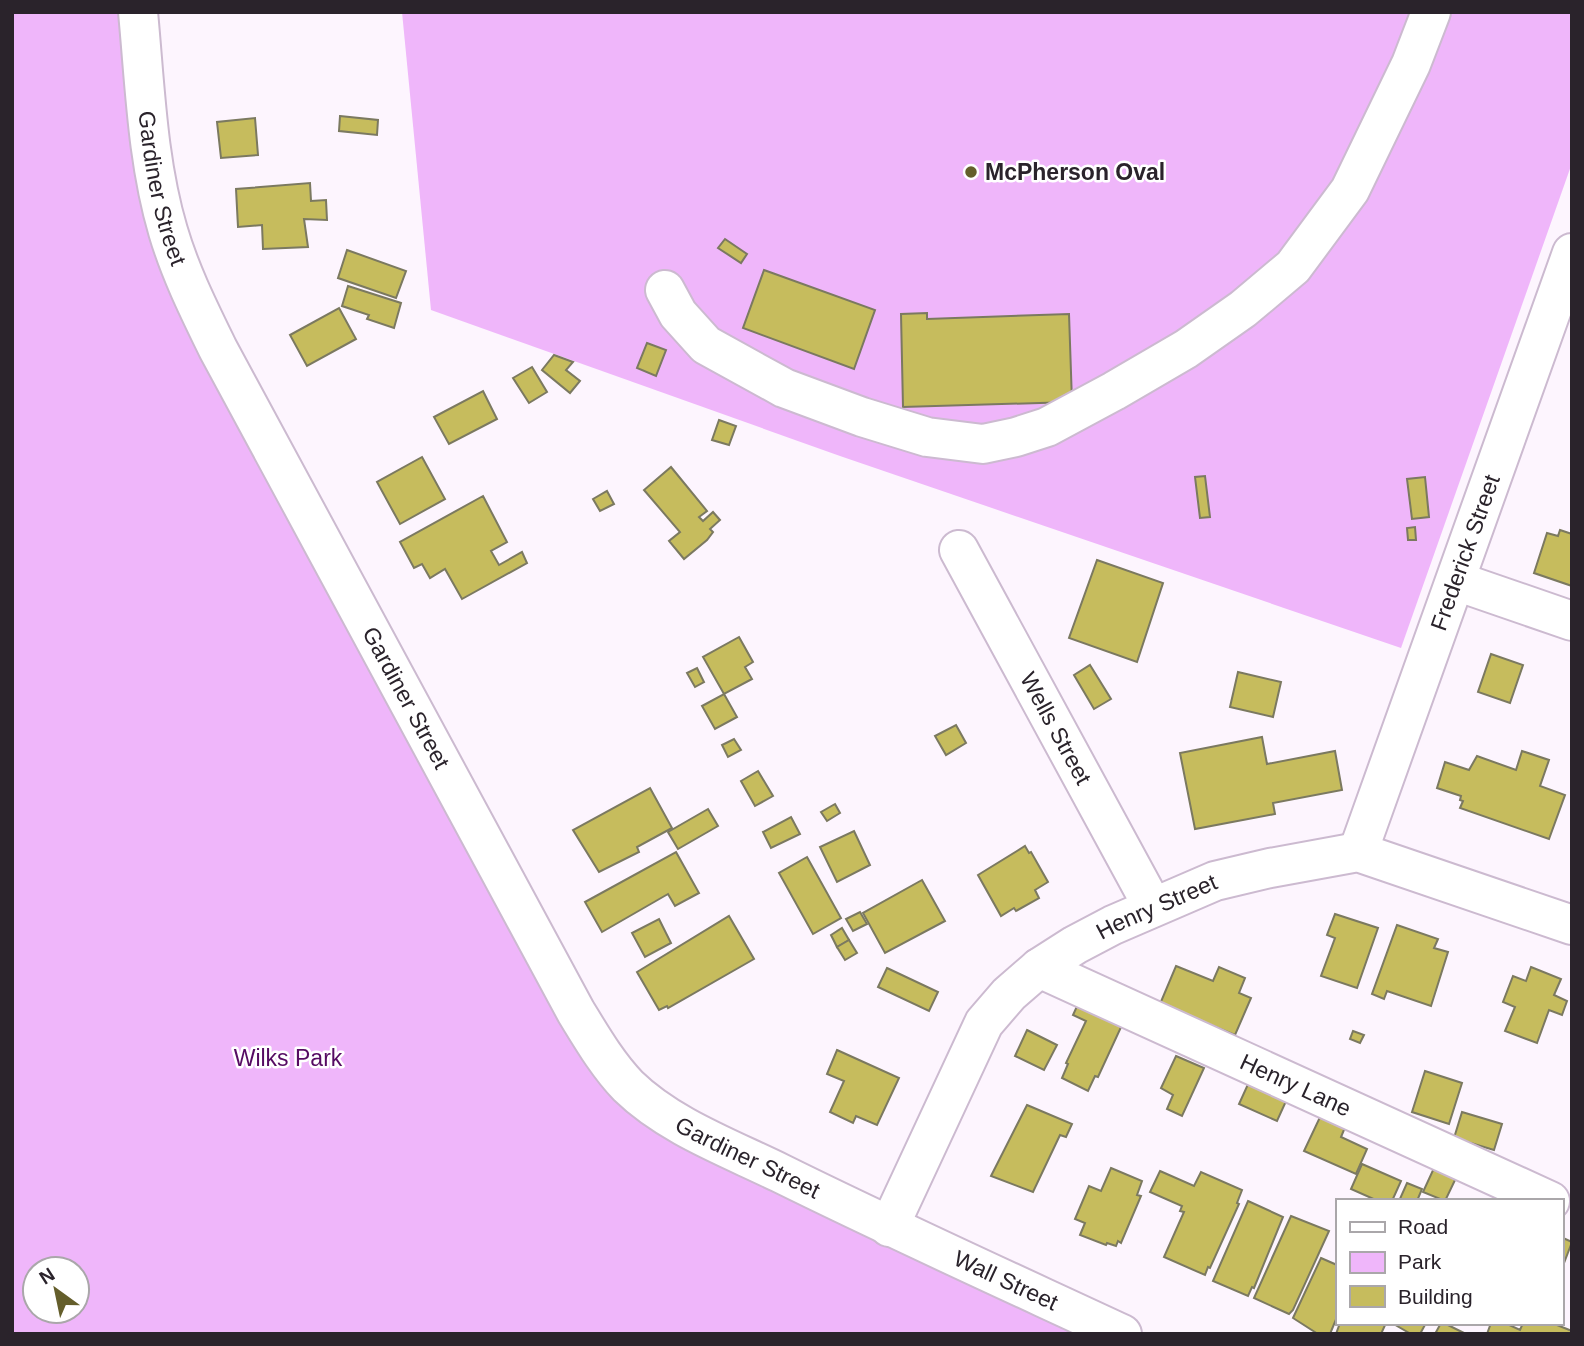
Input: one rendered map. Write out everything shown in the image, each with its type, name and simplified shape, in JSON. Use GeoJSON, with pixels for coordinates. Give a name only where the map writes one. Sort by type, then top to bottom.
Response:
{"type":"FeatureCollection","features":[{"type":"Feature","properties":{"kind":"street","name":"Gardiner Street"},"geometry":{"type":"LineString","coordinates":[[138,12],[154,169],[167,230],[187,284],[231,374],[588,1032],[629,1086],[666,1114],[889,1227]]}},
{"type":"Feature","properties":{"kind":"street"},"geometry":{"type":"LineString","coordinates":[[666,290],[678,314],[706,345],[784,388],[862,418],[927,437],[983,444],[1047,427],[1186,349],[1243,309],[1293,267],[1350,190],[1410,64],[1431,12]]}},
{"type":"Feature","properties":{"kind":"street","name":"Frederick Street"},"geometry":{"type":"LineString","coordinates":[[1358,852],[1456,581],[1559,333],[1572,253]]}},
{"type":"Feature","properties":{"kind":"street","name":"Wells Street"},"geometry":{"type":"LineString","coordinates":[[959,550],[1153,907]]}},
{"type":"Feature","properties":{"kind":"street"},"geometry":{"type":"LineString","coordinates":[[1456,581],[1572,621]]}},
{"type":"Feature","properties":{"kind":"street","name":"Henry Street"},"geometry":{"type":"LineString","coordinates":[[889,1227],[984,1023],[1009,994],[1039,968],[1074,945],[1153,907],[1215,881],[1358,852],[1572,925]]}},
{"type":"Feature","properties":{"kind":"street","name":"Henry Lane"},"geometry":{"type":"LineString","coordinates":[[1039,968],[1546,1199]]}},
{"type":"Feature","properties":{"kind":"street","name":"Wall Street"},"geometry":{"type":"LineString","coordinates":[[889,1227],[1122,1334]]}},
{"type":"Feature","properties":{"kind":"green space","name":"Wilks Park"},"geometry":{"type":"Polygon","coordinates":[[[12,12],[138,12],[168,230],[629,1086],[1122,1334],[12,1334],[12,12]]]}},
{"type":"Feature","properties":{"kind":"green space","name":"McPherson Oval"},"geometry":{"type":"Polygon","coordinates":[[[402,12],[1572,12],[1572,163],[1401,648],[840,456],[431,310],[402,12]]]}},
{"type":"Feature","properties":{"kind":"building"},"geometry":{"type":"Polygon","coordinates":[[[340,116],[378,120],[377,135],[339,131],[340,116]]]}},
{"type":"Feature","properties":{"kind":"building"},"geometry":{"type":"Polygon","coordinates":[[[255,118],[258,155],[221,158],[217,122],[255,118]]]}},
{"type":"Feature","properties":{"kind":"building"},"geometry":{"type":"Polygon","coordinates":[[[310,183],[311,201],[326,200],[327,220],[304,219],[308,247],[263,249],[262,225],[238,227],[236,189],[310,183]]]}},
{"type":"Feature","properties":{"kind":"building"},"geometry":{"type":"Polygon","coordinates":[[[725,239],[747,254],[741,263],[718,248],[725,239]]]}},
{"type":"Feature","properties":{"kind":"building"},"geometry":{"type":"Polygon","coordinates":[[[347,250],[406,271],[396,298],[338,278],[347,250]]]}},
{"type":"Feature","properties":{"kind":"building"},"geometry":{"type":"Polygon","coordinates":[[[764,270],[875,310],[854,369],[743,328],[764,270]]]}},
{"type":"Feature","properties":{"kind":"building"},"geometry":{"type":"Polygon","coordinates":[[[348,286],[401,303],[394,328],[367,319],[369,315],[342,306],[348,286]]]}},
{"type":"Feature","properties":{"kind":"building"},"geometry":{"type":"Polygon","coordinates":[[[339,308],[356,339],[307,366],[290,335],[339,308]]]}},
{"type":"Feature","properties":{"kind":"building"},"geometry":{"type":"Polygon","coordinates":[[[927,313],[927,319],[1069,314],[1072,402],[903,407],[901,314],[927,313]]]}},
{"type":"Feature","properties":{"kind":"building"},"geometry":{"type":"Polygon","coordinates":[[[647,343],[666,350],[656,376],[637,368],[647,343]]]}},
{"type":"Feature","properties":{"kind":"building"},"geometry":{"type":"Polygon","coordinates":[[[554,355],[573,362],[566,370],[580,381],[570,393],[542,370],[554,355]]]}},
{"type":"Feature","properties":{"kind":"building"},"geometry":{"type":"Polygon","coordinates":[[[532,367],[547,392],[529,403],[513,378],[532,367]]]}},
{"type":"Feature","properties":{"kind":"building"},"geometry":{"type":"Polygon","coordinates":[[[483,391],[497,419],[449,444],[434,417],[483,391]]]}},
{"type":"Feature","properties":{"kind":"building"},"geometry":{"type":"Polygon","coordinates":[[[719,420],[736,426],[729,445],[712,440],[719,420]]]}},
{"type":"Feature","properties":{"kind":"building"},"geometry":{"type":"Polygon","coordinates":[[[422,457],[445,499],[400,524],[377,482],[422,457]]]}},
{"type":"Feature","properties":{"kind":"building"},"geometry":{"type":"Polygon","coordinates":[[[671,467],[707,511],[699,517],[703,521],[713,512],[720,520],[710,529],[713,532],[707,540],[684,559],[669,541],[680,532],[644,490],[671,467]]]}},
{"type":"Feature","properties":{"kind":"building"},"geometry":{"type":"Polygon","coordinates":[[[1205,476],[1210,517],[1200,518],[1195,477],[1205,476]]]}},
{"type":"Feature","properties":{"kind":"building"},"geometry":{"type":"Polygon","coordinates":[[[1425,477],[1429,517],[1412,519],[1407,479],[1425,477]]]}},
{"type":"Feature","properties":{"kind":"building"},"geometry":{"type":"Polygon","coordinates":[[[607,491],[614,504],[600,511],[593,499],[607,491]]]}},
{"type":"Feature","properties":{"kind":"building"},"geometry":{"type":"Polygon","coordinates":[[[483,496],[507,542],[491,551],[499,565],[522,552],[527,563],[462,599],[445,569],[430,578],[422,564],[414,568],[400,542],[483,496]]]}},
{"type":"Feature","properties":{"kind":"building"},"geometry":{"type":"Polygon","coordinates":[[[1415,527],[1416,540],[1408,540],[1407,528],[1415,527]]]}},
{"type":"Feature","properties":{"kind":"building"},"geometry":{"type":"Polygon","coordinates":[[[1560,530],[1572,534],[1572,586],[1534,573],[1547,533],[1558,536],[1560,530]]]}},
{"type":"Feature","properties":{"kind":"building"},"geometry":{"type":"Polygon","coordinates":[[[1097,560],[1163,583],[1137,662],[1069,638],[1097,560]]]}},
{"type":"Feature","properties":{"kind":"building"},"geometry":{"type":"Polygon","coordinates":[[[739,637],[753,662],[745,667],[752,679],[724,694],[703,657],[739,637]]]}},
{"type":"Feature","properties":{"kind":"building"},"geometry":{"type":"Polygon","coordinates":[[[1491,654],[1523,665],[1510,703],[1478,692],[1491,654]]]}},
{"type":"Feature","properties":{"kind":"building"},"geometry":{"type":"Polygon","coordinates":[[[1090,665],[1111,699],[1094,709],[1074,675],[1090,665]]]}},
{"type":"Feature","properties":{"kind":"building"},"geometry":{"type":"Polygon","coordinates":[[[697,668],[704,682],[695,687],[687,673],[697,668]]]}},
{"type":"Feature","properties":{"kind":"building"},"geometry":{"type":"Polygon","coordinates":[[[1238,672],[1281,682],[1273,717],[1230,707],[1238,672]]]}},
{"type":"Feature","properties":{"kind":"building"},"geometry":{"type":"Polygon","coordinates":[[[724,694],[737,717],[715,729],[702,706],[724,694]]]}},
{"type":"Feature","properties":{"kind":"building"},"geometry":{"type":"Polygon","coordinates":[[[956,725],[966,743],[946,755],[935,736],[956,725]]]}},
{"type":"Feature","properties":{"kind":"building"},"geometry":{"type":"Polygon","coordinates":[[[1262,737],[1267,764],[1335,751],[1342,790],[1273,803],[1275,814],[1195,829],[1180,753],[1262,737]]]}},
{"type":"Feature","properties":{"kind":"building"},"geometry":{"type":"Polygon","coordinates":[[[734,739],[741,750],[728,757],[722,745],[734,739]]]}},
{"type":"Feature","properties":{"kind":"building"},"geometry":{"type":"Polygon","coordinates":[[[1522,751],[1549,760],[1540,786],[1565,795],[1549,839],[1460,808],[1463,801],[1460,800],[1461,796],[1437,788],[1445,762],[1469,770],[1477,756],[1516,770],[1522,751]]]}},
{"type":"Feature","properties":{"kind":"building"},"geometry":{"type":"Polygon","coordinates":[[[758,771],[773,796],[755,806],[741,781],[758,771]]]}},
{"type":"Feature","properties":{"kind":"building"},"geometry":{"type":"Polygon","coordinates":[[[650,788],[672,828],[637,847],[639,852],[599,872],[573,830],[650,788]]]}},
{"type":"Feature","properties":{"kind":"building"},"geometry":{"type":"Polygon","coordinates":[[[835,804],[840,813],[827,821],[821,812],[835,804]]]}},
{"type":"Feature","properties":{"kind":"building"},"geometry":{"type":"Polygon","coordinates":[[[708,809],[718,826],[678,849],[668,832],[708,809]]]}},
{"type":"Feature","properties":{"kind":"building"},"geometry":{"type":"Polygon","coordinates":[[[791,817],[800,834],[771,848],[763,832],[791,817]]]}},
{"type":"Feature","properties":{"kind":"building"},"geometry":{"type":"Polygon","coordinates":[[[854,831],[870,865],[837,882],[820,847],[854,831]]]}},
{"type":"Feature","properties":{"kind":"building"},"geometry":{"type":"Polygon","coordinates":[[[1025,846],[1048,882],[1035,890],[1039,898],[1001,916],[978,875],[1025,846]]]}},
{"type":"Feature","properties":{"kind":"building"},"geometry":{"type":"Polygon","coordinates":[[[676,852],[699,893],[675,906],[668,894],[602,932],[585,902],[676,852]]]}},
{"type":"Feature","properties":{"kind":"building"},"geometry":{"type":"Polygon","coordinates":[[[807,857],[841,918],[813,934],[779,873],[807,857]]]}},
{"type":"Feature","properties":{"kind":"building"},"geometry":{"type":"Polygon","coordinates":[[[922,880],[945,921],[885,953],[863,913],[922,880]]]}},
{"type":"Feature","properties":{"kind":"building"},"geometry":{"type":"Polygon","coordinates":[[[860,912],[867,924],[853,931],[846,919],[860,912]]]}},
{"type":"Feature","properties":{"kind":"building"},"geometry":{"type":"Polygon","coordinates":[[[1335,914],[1378,928],[1357,988],[1321,976],[1335,938],[1327,935],[1335,914]]]}},
{"type":"Feature","properties":{"kind":"building"},"geometry":{"type":"Polygon","coordinates":[[[729,916],[754,959],[668,1008],[667,1006],[659,1010],[637,972],[729,916]]]}},
{"type":"Feature","properties":{"kind":"building"},"geometry":{"type":"Polygon","coordinates":[[[659,919],[671,943],[645,957],[632,933],[659,919]]]}},
{"type":"Feature","properties":{"kind":"building"},"geometry":{"type":"Polygon","coordinates":[[[1397,925],[1438,939],[1434,948],[1448,952],[1431,1006],[1387,991],[1384,999],[1372,994],[1397,925]]]}},
{"type":"Feature","properties":{"kind":"building"},"geometry":{"type":"Polygon","coordinates":[[[842,928],[849,940],[837,947],[831,935],[842,928]]]}},
{"type":"Feature","properties":{"kind":"building"},"geometry":{"type":"Polygon","coordinates":[[[849,940],[857,953],[845,960],[837,947],[849,940]]]}},
{"type":"Feature","properties":{"kind":"building"},"geometry":{"type":"Polygon","coordinates":[[[1176,966],[1213,981],[1219,967],[1245,978],[1239,993],[1251,998],[1235,1035],[1160,1004],[1176,966]]]}},
{"type":"Feature","properties":{"kind":"building"},"geometry":{"type":"Polygon","coordinates":[[[1531,967],[1561,979],[1554,995],[1567,1001],[1562,1015],[1549,1010],[1537,1043],[1505,1031],[1515,1007],[1503,1002],[1513,976],[1526,981],[1531,967]]]}},
{"type":"Feature","properties":{"kind":"building"},"geometry":{"type":"Polygon","coordinates":[[[887,968],[938,992],[929,1011],[878,987],[887,968]]]}},
{"type":"Feature","properties":{"kind":"building"},"geometry":{"type":"Polygon","coordinates":[[[1078,1004],[1122,1025],[1098,1077],[1095,1076],[1088,1091],[1062,1078],[1068,1064],[1066,1063],[1086,1021],[1073,1015],[1078,1004]]]}},
{"type":"Feature","properties":{"kind":"building"},"geometry":{"type":"Polygon","coordinates":[[[1027,1030],[1057,1045],[1044,1070],[1015,1056],[1027,1030]]]}},
{"type":"Feature","properties":{"kind":"building"},"geometry":{"type":"Polygon","coordinates":[[[1353,1031],[1364,1035],[1360,1043],[1350,1039],[1353,1031]]]}},
{"type":"Feature","properties":{"kind":"building"},"geometry":{"type":"Polygon","coordinates":[[[837,1050],[899,1078],[877,1125],[856,1116],[853,1123],[830,1112],[844,1081],[827,1074],[837,1050]]]}},
{"type":"Feature","properties":{"kind":"building"},"geometry":{"type":"Polygon","coordinates":[[[1176,1056],[1204,1068],[1182,1116],[1167,1109],[1173,1095],[1161,1088],[1176,1056]]]}},
{"type":"Feature","properties":{"kind":"building"},"geometry":{"type":"Polygon","coordinates":[[[1425,1071],[1462,1083],[1449,1124],[1412,1112],[1425,1071]]]}},
{"type":"Feature","properties":{"kind":"building"},"geometry":{"type":"Polygon","coordinates":[[[1249,1082],[1287,1099],[1277,1121],[1239,1104],[1249,1082]]]}},
{"type":"Feature","properties":{"kind":"building"},"geometry":{"type":"Polygon","coordinates":[[[1027,1105],[1072,1124],[1066,1137],[1060,1135],[1033,1192],[991,1176],[1027,1105]]]}},
{"type":"Feature","properties":{"kind":"building"},"geometry":{"type":"Polygon","coordinates":[[[1462,1112],[1502,1124],[1494,1150],[1454,1138],[1462,1112]]]}},
{"type":"Feature","properties":{"kind":"building"},"geometry":{"type":"Polygon","coordinates":[[[1321,1115],[1346,1125],[1341,1137],[1367,1149],[1356,1174],[1304,1151],[1321,1115]]]}},
{"type":"Feature","properties":{"kind":"building"},"geometry":{"type":"Polygon","coordinates":[[[1362,1164],[1401,1181],[1393,1199],[1374,1199],[1351,1189],[1362,1164]]]}},
{"type":"Feature","properties":{"kind":"building"},"geometry":{"type":"Polygon","coordinates":[[[1111,1168],[1142,1181],[1137,1195],[1141,1196],[1121,1243],[1118,1241],[1116,1246],[1080,1235],[1085,1223],[1075,1219],[1089,1186],[1101,1191],[1111,1168]]]}},
{"type":"Feature","properties":{"kind":"building"},"geometry":{"type":"Polygon","coordinates":[[[1434,1168],[1456,1178],[1446,1199],[1423,1192],[1434,1168]]]}},
{"type":"Feature","properties":{"kind":"building"},"geometry":{"type":"Polygon","coordinates":[[[1160,1171],[1194,1186],[1201,1172],[1242,1190],[1237,1203],[1239,1204],[1205,1275],[1164,1257],[1184,1212],[1180,1211],[1182,1206],[1150,1192],[1160,1171]]]}},
{"type":"Feature","properties":{"kind":"building"},"geometry":{"type":"Polygon","coordinates":[[[1407,1183],[1422,1189],[1418,1199],[1400,1199],[1407,1183]]]}},
{"type":"Feature","properties":{"kind":"building"},"geometry":{"type":"Polygon","coordinates":[[[1248,1201],[1283,1217],[1254,1288],[1252,1287],[1248,1296],[1213,1281],[1248,1201]]]}},
{"type":"Feature","properties":{"kind":"building"},"geometry":{"type":"Polygon","coordinates":[[[1291,1216],[1329,1231],[1289,1314],[1254,1298],[1291,1216]]]}},
{"type":"Feature","properties":{"kind":"building"},"geometry":{"type":"Polygon","coordinates":[[[1563,1238],[1572,1242],[1563,1266],[1563,1238]]]}},
{"type":"Feature","properties":{"kind":"building"},"geometry":{"type":"Polygon","coordinates":[[[1321,1258],[1336,1265],[1336,1319],[1330,1334],[1318,1334],[1293,1318],[1321,1258]]]}},
{"type":"Feature","properties":{"kind":"building"},"geometry":{"type":"Polygon","coordinates":[[[1339,1325],[1385,1325],[1381,1334],[1336,1334],[1339,1325]]]}},
{"type":"Feature","properties":{"kind":"building"},"geometry":{"type":"Polygon","coordinates":[[[1395,1325],[1425,1325],[1420,1334],[1411,1334],[1395,1325]]]}},
{"type":"Feature","properties":{"kind":"building"},"geometry":{"type":"Polygon","coordinates":[[[1440,1325],[1448,1325],[1466,1334],[1435,1334],[1440,1325]]]}},
{"type":"Feature","properties":{"kind":"building"},"geometry":{"type":"Polygon","coordinates":[[[1490,1325],[1509,1325],[1520,1330],[1522,1325],[1557,1325],[1572,1331],[1572,1334],[1487,1334],[1490,1325]]]}},
{"type":"Feature","properties":{"kind":"place","name":"McPherson Oval"},"geometry":{"type":"Point","coordinates":[971,172]}}]}
